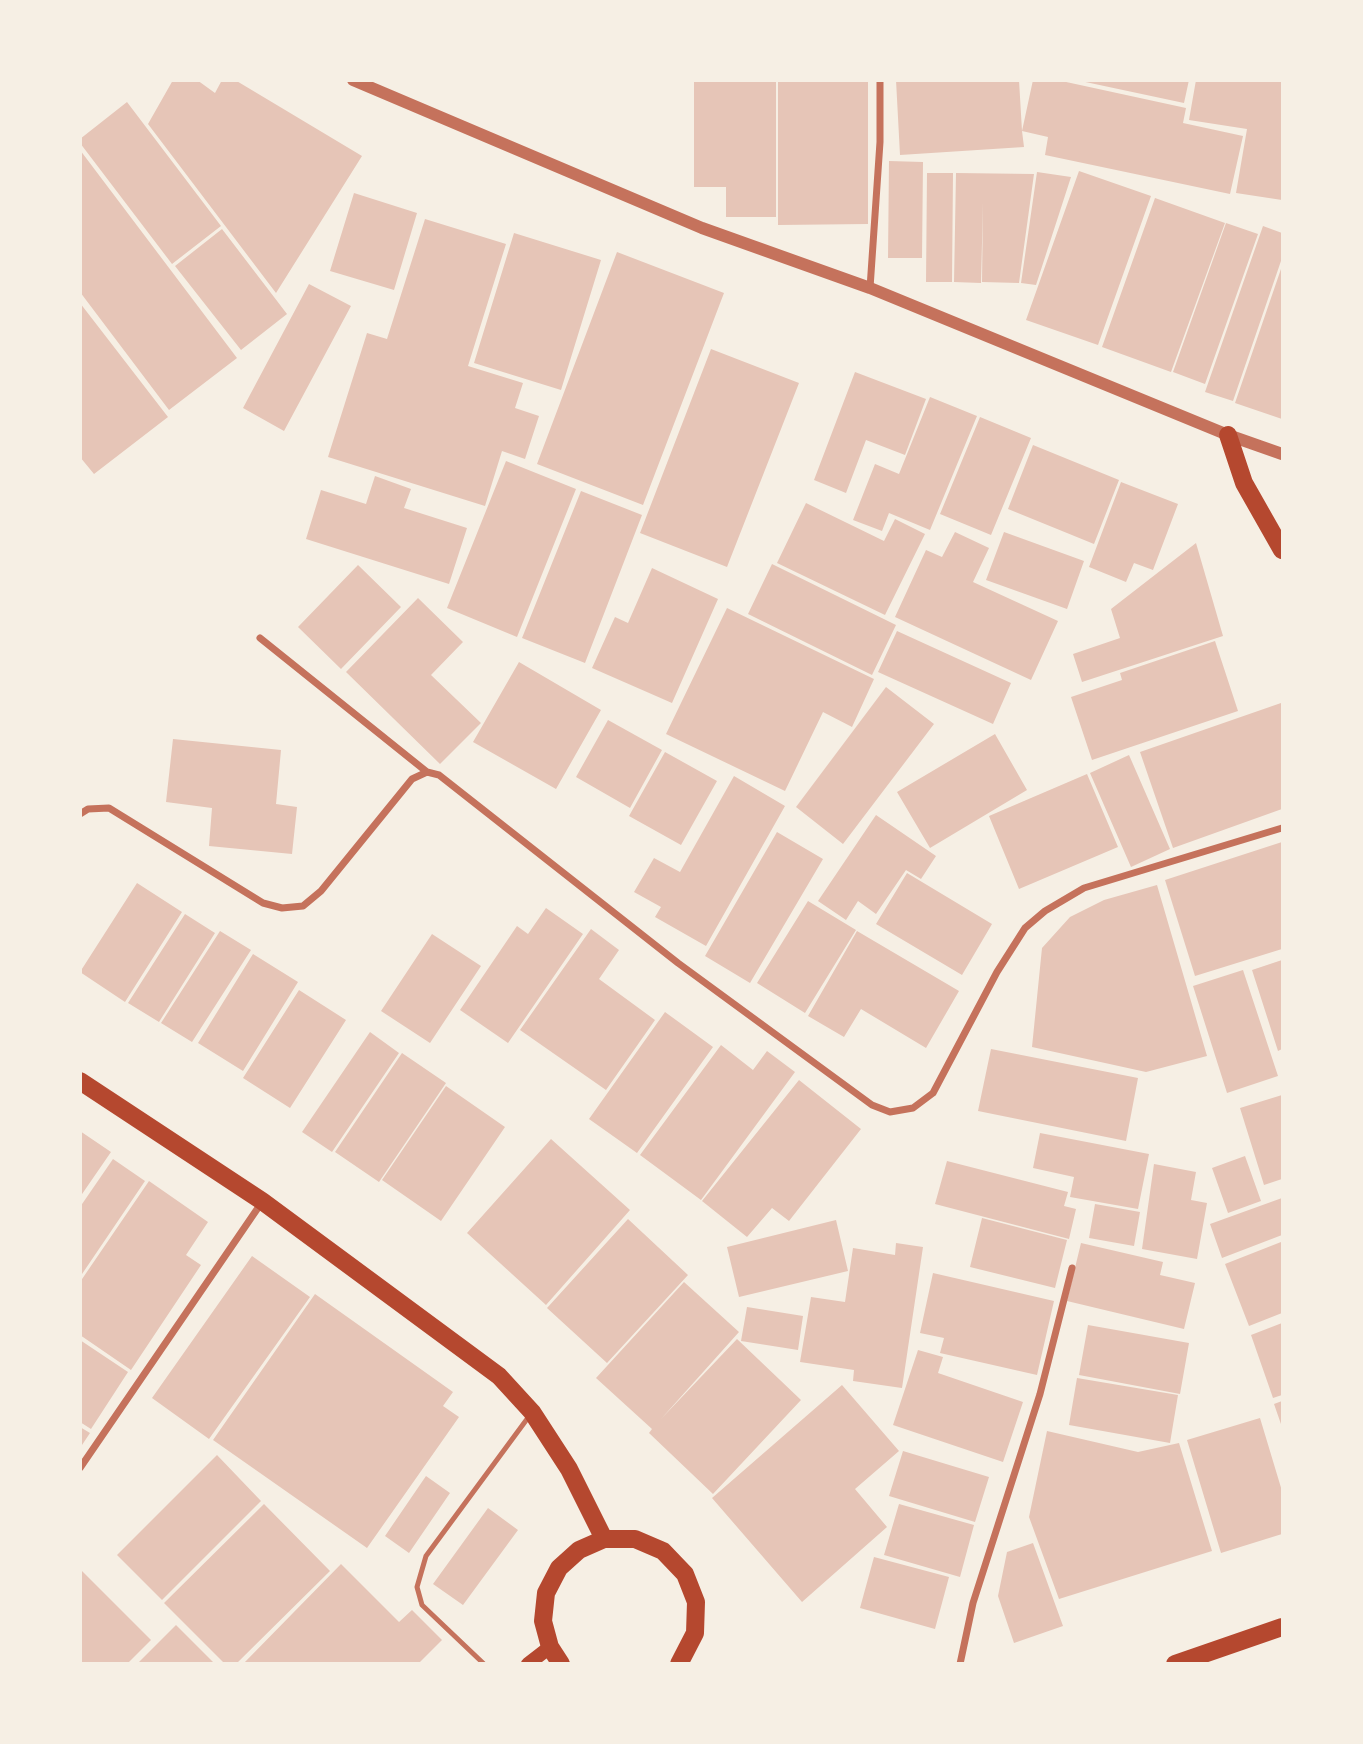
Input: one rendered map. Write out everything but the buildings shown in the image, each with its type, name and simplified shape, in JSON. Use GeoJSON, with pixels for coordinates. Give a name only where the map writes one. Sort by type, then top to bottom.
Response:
{"type":"FeatureCollection","features":[{"type":"Feature","properties":{"kind":"main road"},"geometry":{"type":"LineString","coordinates":[[1228,435],[1244,483],[1283,550]]}},
{"type":"Feature","properties":{"kind":"main road"},"geometry":{"type":"LineString","coordinates":[[80,1081],[262,1202],[499,1376],[532,1412],[569,1469],[604,1539]]}},
{"type":"Feature","properties":{"kind":"main road"},"geometry":{"type":"LineString","coordinates":[[561,1664],[550,1647],[543,1621],[546,1593],[559,1568],[579,1550],[604,1539],[635,1539],[663,1551],[685,1574],[696,1602],[695,1633],[686,1662]]}},
{"type":"Feature","properties":{"kind":"main road"},"geometry":{"type":"LineString","coordinates":[[1175,1664],[1283,1627]]}},
{"type":"Feature","properties":{"kind":"main road"},"geometry":{"type":"LineString","coordinates":[[528,1664],[550,1647]]}},
{"type":"Feature","properties":{"kind":"street"},"geometry":{"type":"LineString","coordinates":[[354,80],[702,228],[870,288],[1228,435],[1283,454]]}},
{"type":"Feature","properties":{"kind":"street"},"geometry":{"type":"LineString","coordinates":[[870,288],[880,142],[880,80]]}},
{"type":"Feature","properties":{"kind":"street"},"geometry":{"type":"LineString","coordinates":[[260,638],[427,772],[439,775],[451,783],[678,963],[839,1083],[872,1105],[890,1112],[913,1108],[933,1093],[997,972],[1025,928],[1045,911],[1084,888],[1283,828]]}},
{"type":"Feature","properties":{"kind":"street"},"geometry":{"type":"LineString","coordinates":[[80,814],[89,809],[109,808],[262,903],[282,908],[303,906],[321,891],[412,779],[427,772]]}},
{"type":"Feature","properties":{"kind":"street"},"geometry":{"type":"LineString","coordinates":[[80,1468],[262,1202]]}},
{"type":"Feature","properties":{"kind":"street"},"geometry":{"type":"LineString","coordinates":[[960,1664],[973,1603],[1040,1394],[1072,1268]]}},
{"type":"Feature","properties":{"kind":"lane"},"geometry":{"type":"LineString","coordinates":[[484,1664],[422,1605],[417,1587],[420,1570],[470,1494],[532,1412]]}}]}
